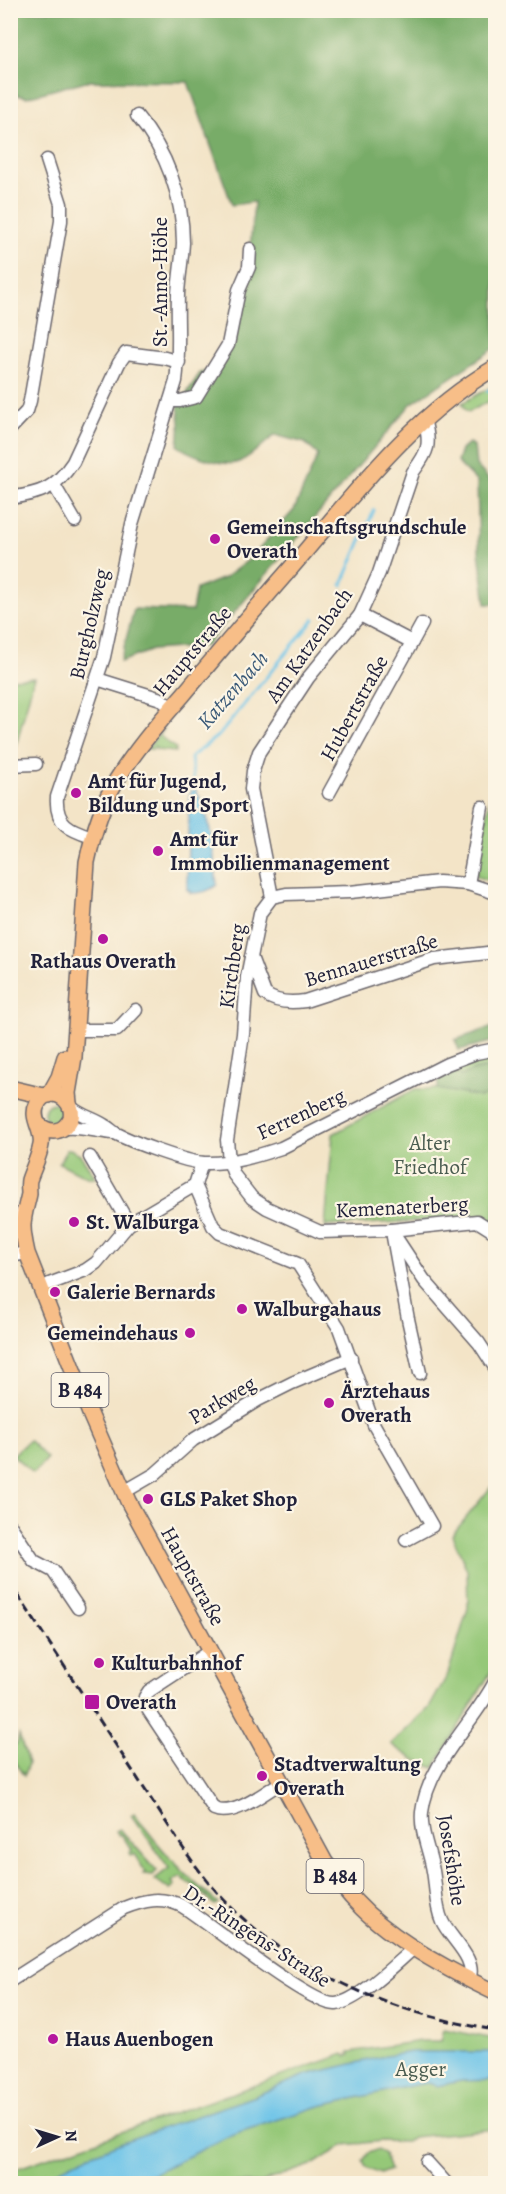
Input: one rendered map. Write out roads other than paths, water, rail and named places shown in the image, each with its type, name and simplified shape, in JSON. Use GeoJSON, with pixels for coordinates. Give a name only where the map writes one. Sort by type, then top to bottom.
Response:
{"type":"FeatureCollection","features":[{"type":"Feature","properties":{"kind":"main road","name":"Hauptstraße"},"geometry":{"type":"LineString","coordinates":[[70,1105],[68,1093],[74,1057],[83,894],[92,837],[116,782],[171,708],[380,462],[450,397],[495,367]]}},
{"type":"Feature","properties":{"kind":"main road","name":"Hauptstraße"},"geometry":{"type":"LineString","coordinates":[[46,1095],[59,1077],[74,1036]]}},
{"type":"Feature","properties":{"kind":"main road"},"geometry":{"type":"LineString","coordinates":[[10,1088],[64,1097],[70,1105]]}},
{"type":"Feature","properties":{"kind":"main road"},"geometry":{"type":"LineString","coordinates":[[36,1118],[39,1100],[46,1095]]}},
{"type":"Feature","properties":{"kind":"main road"},"geometry":{"type":"LineString","coordinates":[[10,1099],[22,1102],[49,1131],[63,1129]]}},
{"type":"Feature","properties":{"kind":"main road","name":"B 484"},"geometry":{"type":"LineString","coordinates":[[63,1129],[71,1118],[70,1105]]}},
{"type":"Feature","properties":{"kind":"main road","name":"Hauptstraße"},"geometry":{"type":"LineString","coordinates":[[36,1118],[41,1143],[28,1183],[23,1225],[27,1253],[91,1416],[124,1492],[325,1862],[370,1916],[414,1948],[495,1993]]}},
{"type":"Feature","properties":{"kind":"main road","name":"Hauptstraße"},"geometry":{"type":"LineString","coordinates":[[27,1200],[36,1185],[51,1147],[63,1129]]}},
{"type":"Feature","properties":{"kind":"street","name":"St.-Anno-Höhe"},"geometry":{"type":"LineString","coordinates":[[54,485],[73,462],[119,363],[126,353],[179,362],[178,293],[183,244],[179,205],[166,163],[153,137],[137,116]]}},
{"type":"Feature","properties":{"kind":"street"},"geometry":{"type":"LineString","coordinates":[[10,429],[27,411],[30,401],[60,238],[61,204],[46,160]]}},
{"type":"Feature","properties":{"kind":"street"},"geometry":{"type":"LineString","coordinates":[[170,401],[196,397],[228,345],[239,290],[249,267],[250,249]]}},
{"type":"Feature","properties":{"kind":"street","name":"Burgholzweg"},"geometry":{"type":"LineString","coordinates":[[92,837],[68,828],[62,821],[57,805],[60,785],[110,636],[132,524],[170,401],[179,362]]}},
{"type":"Feature","properties":{"kind":"street","name":"Am Katzenbach"},"geometry":{"type":"LineString","coordinates":[[272,897],[251,789],[253,771],[259,752],[308,678],[360,615],[379,573],[413,472],[428,446],[429,437],[424,419]]}},
{"type":"Feature","properties":{"kind":"street"},"geometry":{"type":"LineString","coordinates":[[10,498],[34,493],[54,485],[75,521]]}},
{"type":"Feature","properties":{"kind":"street","name":"Hubertstraße"},"geometry":{"type":"LineString","coordinates":[[360,615],[412,642]]}},
{"type":"Feature","properties":{"kind":"street","name":"Hubertstraße"},"geometry":{"type":"LineString","coordinates":[[329,793],[422,624]]}},
{"type":"Feature","properties":{"kind":"street"},"geometry":{"type":"LineString","coordinates":[[97,680],[161,699],[171,708]]}},
{"type":"Feature","properties":{"kind":"street"},"geometry":{"type":"LineString","coordinates":[[10,765],[36,764]]}},
{"type":"Feature","properties":{"kind":"street"},"geometry":{"type":"LineString","coordinates":[[468,884],[482,807]]}},
{"type":"Feature","properties":{"kind":"street"},"geometry":{"type":"LineString","coordinates":[[272,897],[286,894],[350,892],[439,882],[468,884],[495,893]]}},
{"type":"Feature","properties":{"kind":"street","name":"Kirchberg"},"geometry":{"type":"LineString","coordinates":[[229,1161],[227,1140],[243,1034],[247,977],[260,913],[272,897]]}},
{"type":"Feature","properties":{"kind":"street","name":"Bennauerstraße"},"geometry":{"type":"LineString","coordinates":[[251,956],[265,994],[279,1001],[293,1003],[434,959],[495,952]]}},
{"type":"Feature","properties":{"kind":"street"},"geometry":{"type":"LineString","coordinates":[[74,1036],[117,1030],[136,1010]]}},
{"type":"Feature","properties":{"kind":"street","name":"Ferrenberg"},"geometry":{"type":"LineString","coordinates":[[63,1129],[80,1126],[115,1133],[161,1151],[202,1163],[268,1154],[447,1064],[476,1053],[495,1049]]}},
{"type":"Feature","properties":{"kind":"street","name":"Ferrenberg"},"geometry":{"type":"LineString","coordinates":[[70,1105],[78,1113],[105,1125],[115,1133]]}},
{"type":"Feature","properties":{"kind":"street"},"geometry":{"type":"LineString","coordinates":[[90,1157],[129,1224]]}},
{"type":"Feature","properties":{"kind":"street","name":"Kemenaterberg"},"geometry":{"type":"LineString","coordinates":[[229,1161],[234,1175],[252,1198],[267,1208],[320,1232],[391,1230],[477,1221],[495,1233]]}},
{"type":"Feature","properties":{"kind":"street"},"geometry":{"type":"LineString","coordinates":[[202,1163],[195,1185],[213,1226],[220,1233],[298,1264],[339,1328],[374,1425],[432,1526],[406,1540]]}},
{"type":"Feature","properties":{"kind":"street"},"geometry":{"type":"LineString","coordinates":[[49,1284],[70,1277],[96,1263],[129,1224],[195,1185]]}},
{"type":"Feature","properties":{"kind":"street"},"geometry":{"type":"LineString","coordinates":[[10,1237],[27,1200]]}},
{"type":"Feature","properties":{"kind":"street"},"geometry":{"type":"LineString","coordinates":[[391,1230],[424,1280],[479,1343],[495,1369]]}},
{"type":"Feature","properties":{"kind":"street"},"geometry":{"type":"LineString","coordinates":[[391,1230],[420,1373]]}},
{"type":"Feature","properties":{"kind":"street"},"geometry":{"type":"LineString","coordinates":[[10,1256],[27,1253]]}},
{"type":"Feature","properties":{"kind":"street","name":"Parkweg"},"geometry":{"type":"LineString","coordinates":[[124,1492],[155,1474],[194,1440],[258,1400],[351,1358]]}},
{"type":"Feature","properties":{"kind":"street"},"geometry":{"type":"LineString","coordinates":[[10,1525],[34,1561],[53,1571],[78,1608]]}},
{"type":"Feature","properties":{"kind":"street"},"geometry":{"type":"LineString","coordinates":[[210,1651],[149,1691],[145,1697],[149,1710],[213,1809],[226,1812],[236,1809],[282,1782]]}},
{"type":"Feature","properties":{"kind":"street","name":"Josefshöhe"},"geometry":{"type":"LineString","coordinates":[[469,1980],[472,1973],[469,1961],[441,1920],[422,1812],[437,1770],[494,1686]]}},
{"type":"Feature","properties":{"kind":"street","name":"Dr.-Ringens-Straße"},"geometry":{"type":"LineString","coordinates":[[10,1981],[124,1908],[142,1901],[156,1899],[176,1903],[190,1911],[277,1974],[324,2003],[337,2004],[352,1998],[414,1948]]}},
{"type":"Feature","properties":{"kind":"street"},"geometry":{"type":"LineString","coordinates":[[427,2162],[447,2184]]}},
{"type":"Feature","properties":{"kind":"water"},"geometry":{"type":"Polygon","coordinates":[[[194,787],[208,822],[217,885],[204,892],[190,893],[190,890],[187,890],[189,796],[194,787]]]}},
{"type":"Feature","properties":{"kind":"water","name":"Agger"},"geometry":{"type":"Polygon","coordinates":[[[411,2052],[495,2052],[495,2080],[461,2081],[437,2086],[428,2083],[320,2106],[233,2134],[155,2173],[124,2183],[32,2183],[85,2157],[128,2140],[252,2097],[306,2075],[411,2052]]]}},
{"type":"Feature","properties":{"kind":"waterway","name":"Katzenbach"},"geometry":{"type":"LineString","coordinates":[[487,391],[492,389]]}},
{"type":"Feature","properties":{"kind":"waterway","name":"Katzenbach"},"geometry":{"type":"LineString","coordinates":[[342,585],[374,510]]}},
{"type":"Feature","properties":{"kind":"waterway","name":"Katzenbach"},"geometry":{"type":"LineString","coordinates":[[194,788],[191,757],[220,734],[314,619]]}},
{"type":"Feature","properties":{"kind":"railway"},"geometry":{"type":"LineString","coordinates":[[10,1583],[183,1848],[208,1882],[236,1912],[293,1956],[357,1990],[425,2015],[496,2030]]}},
{"type":"Feature","properties":{"kind":"place","name":"Gemeinschaftsgrundschule Overath"},"geometry":{"type":"Point","coordinates":[215,539]}},
{"type":"Feature","properties":{"kind":"place","name":"Amt für Jugend, Bildung und Sport"},"geometry":{"type":"Point","coordinates":[76,793]}},
{"type":"Feature","properties":{"kind":"place","name":"Amt für Immobilienmanagement"},"geometry":{"type":"Point","coordinates":[158,851]}},
{"type":"Feature","properties":{"kind":"place","name":"Rathaus Overath"},"geometry":{"type":"Point","coordinates":[103,939]}},
{"type":"Feature","properties":{"kind":"place","name":"St. Walburga"},"geometry":{"type":"Point","coordinates":[74,1222]}},
{"type":"Feature","properties":{"kind":"place","name":"Galerie Bernards"},"geometry":{"type":"Point","coordinates":[55,1292]}},
{"type":"Feature","properties":{"kind":"place","name":"Walburgahaus"},"geometry":{"type":"Point","coordinates":[242,1309]}},
{"type":"Feature","properties":{"kind":"place","name":"Gemeindehaus"},"geometry":{"type":"Point","coordinates":[190,1333]}},
{"type":"Feature","properties":{"kind":"place","name":"Ärztehaus Overath"},"geometry":{"type":"Point","coordinates":[329,1403]}},
{"type":"Feature","properties":{"kind":"place","name":"GLS Paket Shop"},"geometry":{"type":"Point","coordinates":[148,1499]}},
{"type":"Feature","properties":{"kind":"place","name":"Kulturbahnhof"},"geometry":{"type":"Point","coordinates":[99,1663]}},
{"type":"Feature","properties":{"kind":"place","name":"Overath"},"geometry":{"type":"Point","coordinates":[92,1702]}},
{"type":"Feature","properties":{"kind":"place","name":"Stadtverwaltung Overath"},"geometry":{"type":"Point","coordinates":[262,1776]}},
{"type":"Feature","properties":{"kind":"place","name":"Haus Auenbogen"},"geometry":{"type":"Point","coordinates":[53,2039]}},
{"type":"Feature","properties":{"kind":"park label","name":"Alter Friedhof"},"geometry":{"type":"Point","coordinates":[430,1155]}}]}
